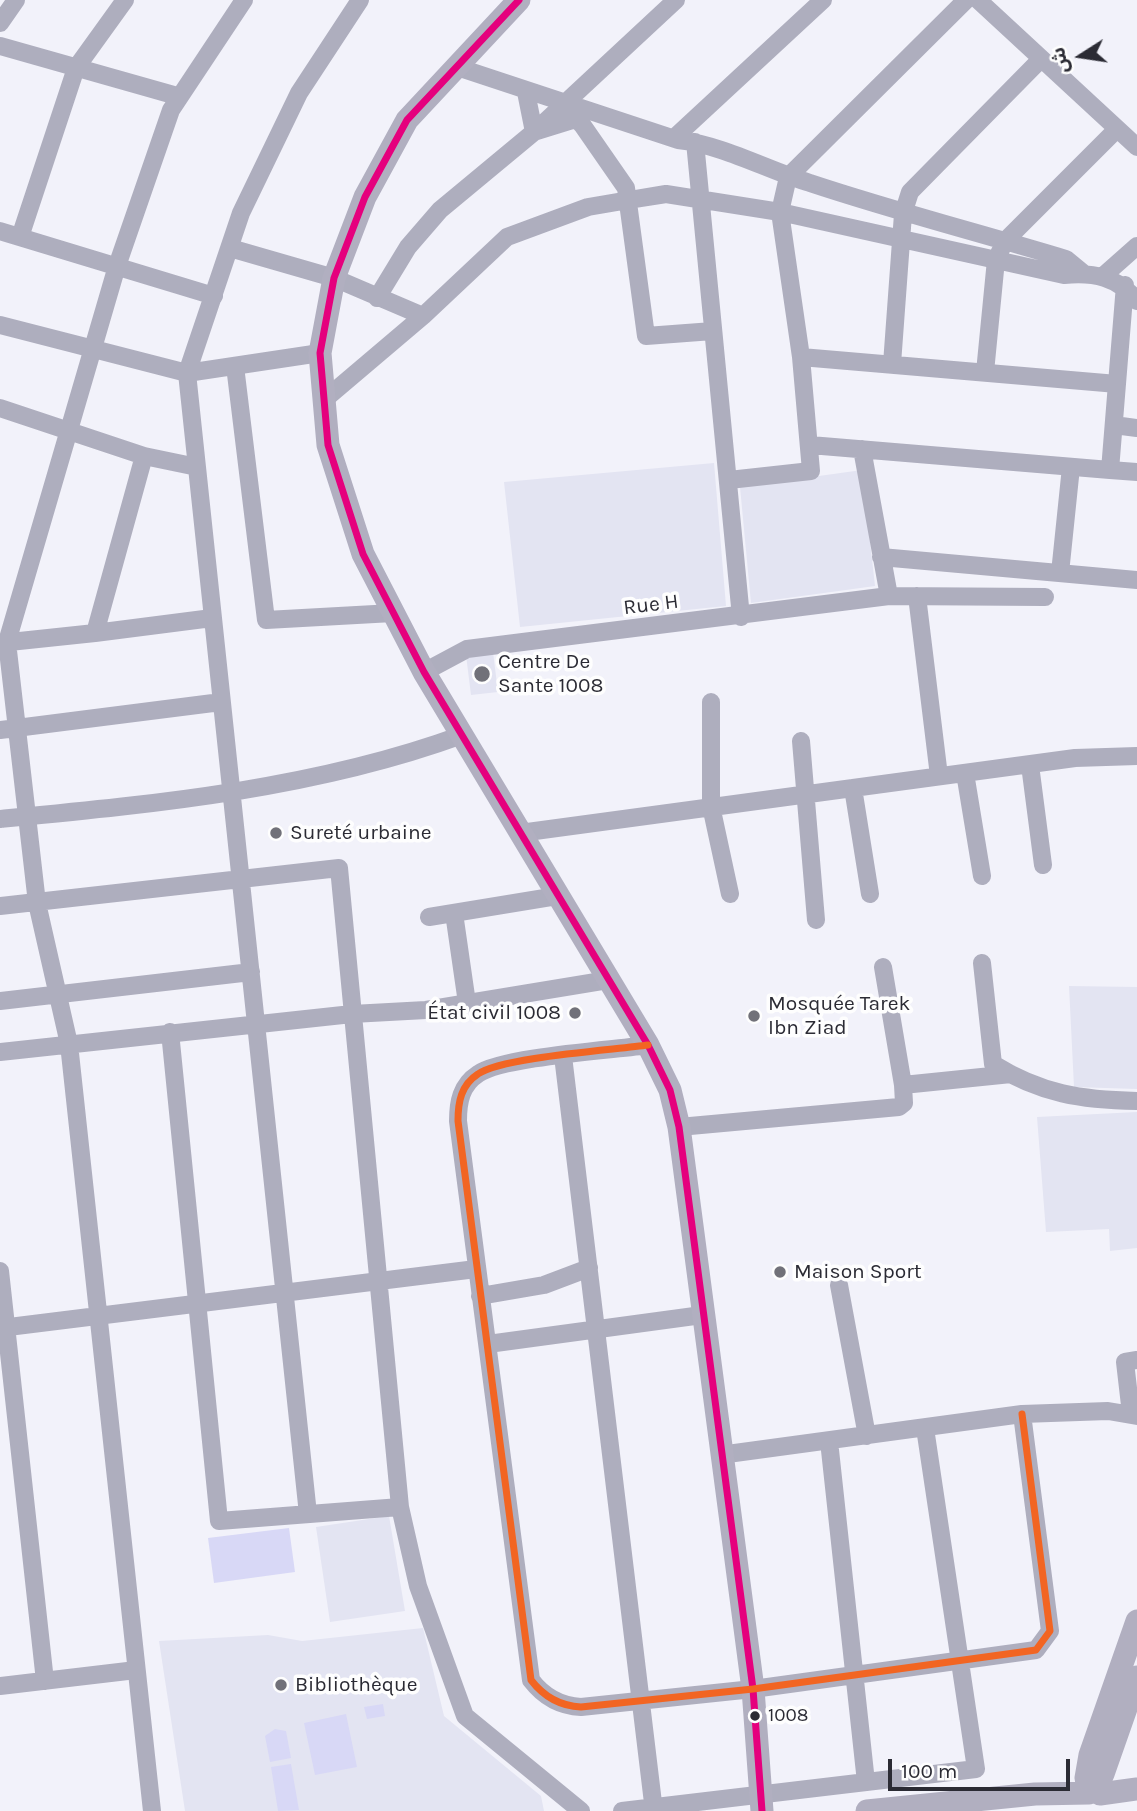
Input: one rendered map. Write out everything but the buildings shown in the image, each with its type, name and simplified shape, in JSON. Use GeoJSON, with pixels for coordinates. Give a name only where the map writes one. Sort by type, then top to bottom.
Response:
{"type":"FeatureCollection","features":[{"type":"Feature","properties":{"kind":"main road"},"geometry":{"type":"LineString","coordinates":[[519,0],[407,120],[365,197],[334,278],[320,353],[328,445],[363,554],[424,672],[648,1045],[670,1090],[679,1127],[720,1455],[754,1689],[761,1802]]}},
{"type":"Feature","properties":{"kind":"main road"},"geometry":{"type":"LineString","coordinates":[[1095,1783],[1090,1755],[1137,1621]]}},
{"type":"Feature","properties":{"kind":"main road"},"geometry":{"type":"LineString","coordinates":[[1095,1783],[1128,1721],[1137,1677]]}},
{"type":"Feature","properties":{"kind":"main road"},"geometry":{"type":"LineString","coordinates":[[867,1811],[1035,1794],[1095,1783],[1137,1787]]}},
{"type":"Feature","properties":{"kind":"street"},"geometry":{"type":"LineString","coordinates":[[0,23],[16,0]]}},
{"type":"Feature","properties":{"kind":"street"},"geometry":{"type":"LineString","coordinates":[[20,237],[76,68],[125,0]]}},
{"type":"Feature","properties":{"kind":"street"},"geometry":{"type":"LineString","coordinates":[[152,1811],[69,1044],[60,994],[37,903],[29,816],[9,729],[4,643],[117,267],[177,96],[244,0]]}},
{"type":"Feature","properties":{"kind":"street"},"geometry":{"type":"LineString","coordinates":[[309,1514],[187,373],[241,213],[299,93],[360,0]]}},
{"type":"Feature","properties":{"kind":"street"},"geometry":{"type":"LineString","coordinates":[[377,298],[408,247],[440,210],[534,132],[676,0]]}},
{"type":"Feature","properties":{"kind":"street"},"geometry":{"type":"LineString","coordinates":[[674,138],[823,0]]}},
{"type":"Feature","properties":{"kind":"street"},"geometry":{"type":"LineString","coordinates":[[729,480],[810,471],[801,357],[780,212],[788,177],[966,0]]}},
{"type":"Feature","properties":{"kind":"street"},"geometry":{"type":"LineString","coordinates":[[978,0],[1137,147]]}},
{"type":"Feature","properties":{"kind":"street"},"geometry":{"type":"LineString","coordinates":[[0,46],[177,96]]}},
{"type":"Feature","properties":{"kind":"street"},"geometry":{"type":"LineString","coordinates":[[892,364],[903,214],[910,192],[1041,59]]}},
{"type":"Feature","properties":{"kind":"street"},"geometry":{"type":"LineString","coordinates":[[457,67],[563,104],[695,142],[788,177],[903,214],[1066,259],[1083,273]]}},
{"type":"Feature","properties":{"kind":"street"},"geometry":{"type":"LineString","coordinates":[[526,92],[534,132]]}},
{"type":"Feature","properties":{"kind":"street"},"geometry":{"type":"LineString","coordinates":[[563,104],[619,177],[629,200],[646,336],[713,331]]}},
{"type":"Feature","properties":{"kind":"street"},"geometry":{"type":"LineString","coordinates":[[534,132],[576,120]]}},
{"type":"Feature","properties":{"kind":"street"},"geometry":{"type":"LineString","coordinates":[[985,372],[996,260],[1005,241],[1117,129]]}},
{"type":"Feature","properties":{"kind":"street"},"geometry":{"type":"LineString","coordinates":[[695,142],[741,617]]}},
{"type":"Feature","properties":{"kind":"street"},"geometry":{"type":"LineString","coordinates":[[324,400],[423,316],[508,237],[588,208],[666,194],[780,212],[1064,275],[1083,273],[1102,277],[1125,285],[1137,301]]}},
{"type":"Feature","properties":{"kind":"street"},"geometry":{"type":"LineString","coordinates":[[0,231],[214,296]]}},
{"type":"Feature","properties":{"kind":"street"},"geometry":{"type":"LineString","coordinates":[[1102,277],[1137,246]]}},
{"type":"Feature","properties":{"kind":"street"},"geometry":{"type":"LineString","coordinates":[[230,248],[334,278],[423,316]]}},
{"type":"Feature","properties":{"kind":"street"},"geometry":{"type":"LineString","coordinates":[[1110,470],[1125,285]]}},
{"type":"Feature","properties":{"kind":"street"},"geometry":{"type":"LineString","coordinates":[[0,325],[92,351],[187,373],[320,353]]}},
{"type":"Feature","properties":{"kind":"street"},"geometry":{"type":"LineString","coordinates":[[801,357],[1117,384]]}},
{"type":"Feature","properties":{"kind":"street"},"geometry":{"type":"LineString","coordinates":[[236,366],[267,620],[393,613]]}},
{"type":"Feature","properties":{"kind":"street"},"geometry":{"type":"LineString","coordinates":[[0,408],[144,456],[197,467]]}},
{"type":"Feature","properties":{"kind":"street"},"geometry":{"type":"LineString","coordinates":[[1114,425],[1137,428]]}},
{"type":"Feature","properties":{"kind":"street"},"geometry":{"type":"LineString","coordinates":[[810,445],[1137,472]]}},
{"type":"Feature","properties":{"kind":"street"},"geometry":{"type":"LineString","coordinates":[[862,449],[889,596]]}},
{"type":"Feature","properties":{"kind":"street"},"geometry":{"type":"LineString","coordinates":[[95,634],[144,456]]}},
{"type":"Feature","properties":{"kind":"street"},"geometry":{"type":"LineString","coordinates":[[1060,573],[1071,467]]}},
{"type":"Feature","properties":{"kind":"street"},"geometry":{"type":"LineString","coordinates":[[881,556],[1137,580]]}},
{"type":"Feature","properties":{"kind":"street","name":"Rue H"},"geometry":{"type":"LineString","coordinates":[[424,672],[467,649],[741,617],[889,596],[1045,597]]}},
{"type":"Feature","properties":{"kind":"street"},"geometry":{"type":"LineString","coordinates":[[917,596],[939,776]]}},
{"type":"Feature","properties":{"kind":"street"},"geometry":{"type":"LineString","coordinates":[[4,643],[212,618]]}},
{"type":"Feature","properties":{"kind":"street"},"geometry":{"type":"LineString","coordinates":[[9,729],[221,702]]}},
{"type":"Feature","properties":{"kind":"street"},"geometry":{"type":"LineString","coordinates":[[710,702],[711,806],[730,894]]}},
{"type":"Feature","properties":{"kind":"street"},"geometry":{"type":"LineString","coordinates":[[0,819],[230,794],[410,754],[462,735]]}},
{"type":"Feature","properties":{"kind":"street"},"geometry":{"type":"LineString","coordinates":[[801,741],[816,920]]}},
{"type":"Feature","properties":{"kind":"street"},"geometry":{"type":"LineString","coordinates":[[520,833],[1075,758],[1137,756]]}},
{"type":"Feature","properties":{"kind":"street"},"geometry":{"type":"LineString","coordinates":[[1030,765],[1043,865]]}},
{"type":"Feature","properties":{"kind":"street"},"geometry":{"type":"LineString","coordinates":[[965,773],[982,876]]}},
{"type":"Feature","properties":{"kind":"street"},"geometry":{"type":"LineString","coordinates":[[853,788],[870,894]]}},
{"type":"Feature","properties":{"kind":"street"},"geometry":{"type":"LineString","coordinates":[[0,906],[339,869],[400,1507],[418,1586],[466,1716],[581,1811]]}},
{"type":"Feature","properties":{"kind":"street"},"geometry":{"type":"LineString","coordinates":[[429,917],[558,896]]}},
{"type":"Feature","properties":{"kind":"street"},"geometry":{"type":"LineString","coordinates":[[454,912],[467,1003]]}},
{"type":"Feature","properties":{"kind":"street"},"geometry":{"type":"LineString","coordinates":[[982,963],[989,1051],[993,1064],[1063,1096],[1086,1100],[1137,1101]]}},
{"type":"Feature","properties":{"kind":"street"},"geometry":{"type":"LineString","coordinates":[[679,1127],[899,1107],[904,1102],[904,1085],[883,967]]}},
{"type":"Feature","properties":{"kind":"street"},"geometry":{"type":"LineString","coordinates":[[0,1001],[251,972]]}},
{"type":"Feature","properties":{"kind":"street"},"geometry":{"type":"LineString","coordinates":[[0,1052],[352,1014],[426,1010],[608,980]]}},
{"type":"Feature","properties":{"kind":"street"},"geometry":{"type":"LineString","coordinates":[[170,1032],[219,1521],[400,1507]]}},
{"type":"Feature","properties":{"kind":"street"},"geometry":{"type":"LineString","coordinates":[[648,1045],[488,1068],[471,1079],[461,1095],[458,1121],[531,1680],[546,1695],[572,1707],[754,1689],[1036,1650],[1050,1631],[1022,1414]]}},
{"type":"Feature","properties":{"kind":"street"},"geometry":{"type":"LineString","coordinates":[[563,1056],[654,1809]]}},
{"type":"Feature","properties":{"kind":"street"},"geometry":{"type":"LineString","coordinates":[[904,1085],[1011,1074]]}},
{"type":"Feature","properties":{"kind":"street"},"geometry":{"type":"LineString","coordinates":[[480,1296],[544,1285],[589,1268]]}},
{"type":"Feature","properties":{"kind":"street"},"geometry":{"type":"LineString","coordinates":[[3,1328],[476,1269]]}},
{"type":"Feature","properties":{"kind":"street"},"geometry":{"type":"LineString","coordinates":[[0,1271],[3,1328],[45,1681]]}},
{"type":"Feature","properties":{"kind":"street"},"geometry":{"type":"LineString","coordinates":[[839,1285],[867,1436]]}},
{"type":"Feature","properties":{"kind":"street"},"geometry":{"type":"LineString","coordinates":[[488,1344],[702,1315]]}},
{"type":"Feature","properties":{"kind":"street"},"geometry":{"type":"LineString","coordinates":[[720,1455],[1022,1414],[1108,1411],[1134,1415],[1125,1362],[1137,1360]]}},
{"type":"Feature","properties":{"kind":"street"},"geometry":{"type":"LineString","coordinates":[[622,1811],[761,1802],[866,1782],[976,1769],[925,1428]]}},
{"type":"Feature","properties":{"kind":"street"},"geometry":{"type":"LineString","coordinates":[[829,1441],[866,1782]]}},
{"type":"Feature","properties":{"kind":"street"},"geometry":{"type":"LineString","coordinates":[[0,1686],[136,1670]]}},
{"type":"Feature","properties":{"kind":"shaded area"},"geometry":{"type":"Polygon","coordinates":[[[714,463],[726,606],[520,627],[504,482],[714,463]]]}},
{"type":"Feature","properties":{"kind":"shaded area"},"geometry":{"type":"Polygon","coordinates":[[[862,470],[875,586],[751,603],[740,487],[862,470]]]}},
{"type":"Feature","properties":{"kind":"shaded area","name":"Centre De Sante 1008"},"geometry":{"type":"Polygon","coordinates":[[[493,652],[498,692],[471,695],[466,655],[493,652]]]}},
{"type":"Feature","properties":{"kind":"shaded area"},"geometry":{"type":"Polygon","coordinates":[[[1069,986],[1137,987],[1137,1089],[1074,1087],[1069,986]]]}},
{"type":"Feature","properties":{"kind":"shaded area"},"geometry":{"type":"Polygon","coordinates":[[[1137,1112],[1137,1248],[1110,1251],[1109,1229],[1046,1232],[1037,1117],[1137,1112]]]}},
{"type":"Feature","properties":{"kind":"shaded area"},"geometry":{"type":"Polygon","coordinates":[[[389,1516],[405,1611],[330,1622],[316,1527],[389,1516]]]}},
{"type":"Feature","properties":{"kind":"shaded area"},"geometry":{"type":"Polygon","coordinates":[[[289,1528],[295,1572],[214,1583],[208,1538],[289,1528]]]}},
{"type":"Feature","properties":{"kind":"shaded area"},"geometry":{"type":"Polygon","coordinates":[[[423,1628],[444,1716],[541,1796],[544,1811],[185,1811],[159,1641],[268,1635],[302,1641],[423,1628]]]}},
{"type":"Feature","properties":{"kind":"shaded area"},"geometry":{"type":"Polygon","coordinates":[[[383,1704],[385,1716],[367,1719],[364,1707],[383,1704]]]}},
{"type":"Feature","properties":{"kind":"shaded area"},"geometry":{"type":"Polygon","coordinates":[[[346,1714],[357,1767],[315,1775],[304,1723],[346,1714]]]}},
{"type":"Feature","properties":{"kind":"shaded area"},"geometry":{"type":"Polygon","coordinates":[[[275,1729],[286,1731],[291,1758],[270,1762],[265,1736],[275,1729]]]}},
{"type":"Feature","properties":{"kind":"shaded area"},"geometry":{"type":"Polygon","coordinates":[[[291,1764],[299,1810],[278,1811],[271,1767],[291,1764]]]}},
{"type":"Feature","properties":{"kind":"transit line"},"geometry":{"type":"LineString","coordinates":[[519,0],[407,120],[365,197],[334,278],[320,353],[328,445],[363,554],[424,672],[648,1045],[670,1090],[679,1127],[753,1689],[762,1811]]}},
{"type":"Feature","properties":{"kind":"transit line"},"geometry":{"type":"LineString","coordinates":[[648,1045],[559,1055],[491,1068],[472,1078],[460,1101],[458,1121],[531,1680],[536,1686],[559,1702],[581,1707],[753,1689],[1036,1650],[1050,1631],[1022,1414]]}},
{"type":"Feature","properties":{"kind":"place","name":"Centre De Sante 1008"},"geometry":{"type":"Point","coordinates":[482,674]}},
{"type":"Feature","properties":{"kind":"place","name":"Sureté urbaine"},"geometry":{"type":"Point","coordinates":[276,833]}},
{"type":"Feature","properties":{"kind":"place","name":"État civil 1008"},"geometry":{"type":"Point","coordinates":[575,1013]}},
{"type":"Feature","properties":{"kind":"place","name":"Mosquée Tarek Ibn Ziad"},"geometry":{"type":"Point","coordinates":[754,1016]}},
{"type":"Feature","properties":{"kind":"place","name":"Maison Sport"},"geometry":{"type":"Point","coordinates":[780,1272]}},
{"type":"Feature","properties":{"kind":"place","name":"Bibliothèque"},"geometry":{"type":"Point","coordinates":[281,1685]}},
{"type":"Feature","properties":{"kind":"place","name":"1008"},"geometry":{"type":"Point","coordinates":[755,1716]}}]}
